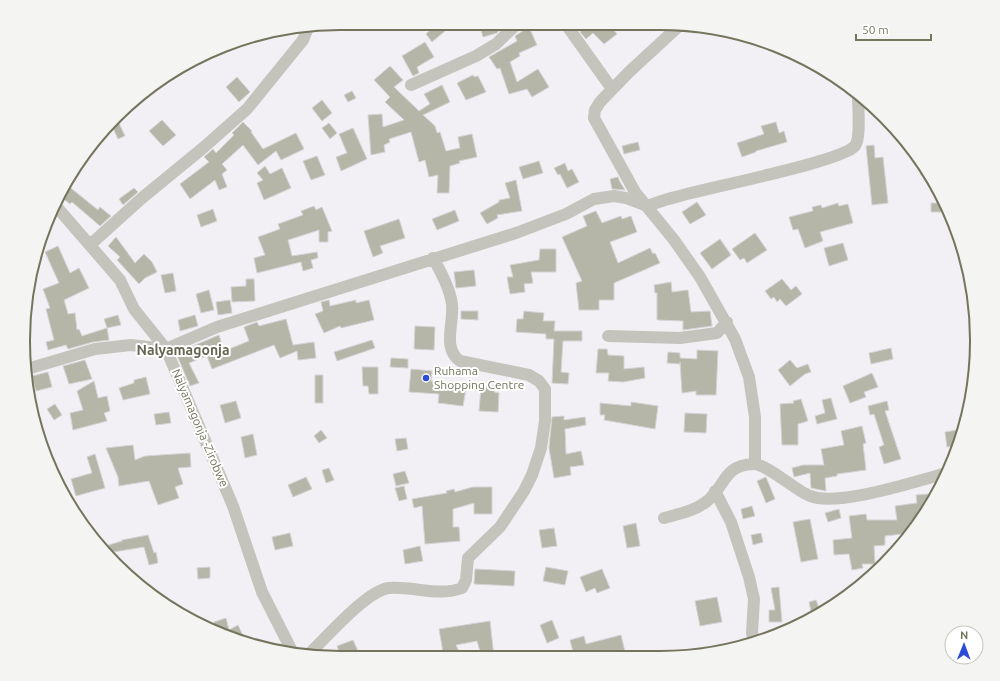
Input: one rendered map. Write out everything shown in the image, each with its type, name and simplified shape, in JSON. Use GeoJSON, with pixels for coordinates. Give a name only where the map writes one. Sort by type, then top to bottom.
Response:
{"type":"FeatureCollection","features":[{"type":"Feature","properties":{"kind":"street"},"geometry":{"type":"LineString","coordinates":[[411,85],[476,56],[496,44],[511,30]]}},
{"type":"Feature","properties":{"kind":"street"},"geometry":{"type":"LineString","coordinates":[[570,30],[612,89]]}},
{"type":"Feature","properties":{"kind":"street"},"geometry":{"type":"LineString","coordinates":[[674,31],[612,89],[595,110],[594,118],[635,192],[674,240],[727,322],[749,377],[755,417],[755,463]]}},
{"type":"Feature","properties":{"kind":"street"},"geometry":{"type":"LineString","coordinates":[[91,244],[246,109],[303,40],[306,32]]}},
{"type":"Feature","properties":{"kind":"street"},"geometry":{"type":"LineString","coordinates":[[32,368],[95,349],[131,345],[166,349],[217,327],[516,233],[566,214],[594,199],[614,196],[626,198],[647,206],[676,197],[813,163],[849,150],[856,145],[858,137],[858,102]]}},
{"type":"Feature","properties":{"kind":"street","name":"Nalyamagonja -Zirobwe"},"geometry":{"type":"LineString","coordinates":[[60,209],[91,244],[120,280],[134,309],[166,349],[233,506],[262,592],[290,646]]}},
{"type":"Feature","properties":{"kind":"street"},"geometry":{"type":"LineString","coordinates":[[314,649],[371,594],[388,588],[451,592],[462,588],[466,580],[468,558],[500,527],[514,506],[532,475],[541,448],[545,421],[545,389],[539,381],[529,375],[460,361],[453,356],[449,348],[452,302],[441,272],[433,258]]}},
{"type":"Feature","properties":{"kind":"street"},"geometry":{"type":"LineString","coordinates":[[608,336],[687,337],[717,333],[727,322]]}},
{"type":"Feature","properties":{"kind":"street"},"geometry":{"type":"LineString","coordinates":[[664,518],[695,509],[708,501],[727,473],[741,466],[755,463],[773,472],[802,493],[812,497],[826,499],[854,496],[939,475]]}},
{"type":"Feature","properties":{"kind":"street"},"geometry":{"type":"LineString","coordinates":[[715,491],[731,522],[754,599],[753,637]]}},
{"type":"Feature","properties":{"kind":"building"},"geometry":{"type":"Polygon","coordinates":[[[430,30],[445,31],[432,42],[426,34],[430,30]]]}},
{"type":"Feature","properties":{"kind":"building"},"geometry":{"type":"Polygon","coordinates":[[[481,30],[499,30],[497,33],[483,37],[481,30]]]}},
{"type":"Feature","properties":{"kind":"building"},"geometry":{"type":"Polygon","coordinates":[[[524,30],[530,30],[537,45],[519,53],[520,56],[510,62],[517,82],[538,69],[549,87],[532,97],[527,89],[509,94],[500,68],[497,69],[489,57],[517,41],[515,36],[524,30]]]}},
{"type":"Feature","properties":{"kind":"building"},"geometry":{"type":"Polygon","coordinates":[[[583,30],[614,30],[617,34],[604,44],[593,33],[586,39],[580,32],[583,30]]]}},
{"type":"Feature","properties":{"kind":"building"},"geometry":{"type":"Polygon","coordinates":[[[425,42],[434,57],[417,67],[419,73],[413,76],[402,56],[425,42]]]}},
{"type":"Feature","properties":{"kind":"building"},"geometry":{"type":"Polygon","coordinates":[[[390,66],[403,80],[394,87],[419,111],[430,104],[424,94],[442,85],[450,102],[423,115],[435,126],[437,133],[440,132],[446,151],[460,148],[458,137],[472,134],[477,157],[459,161],[460,163],[450,166],[449,193],[437,193],[438,175],[429,177],[425,160],[419,162],[411,132],[389,139],[390,142],[384,145],[385,152],[371,155],[368,115],[382,114],[383,127],[404,120],[385,102],[390,97],[374,80],[390,66]]]}},
{"type":"Feature","properties":{"kind":"building"},"geometry":{"type":"Polygon","coordinates":[[[473,75],[474,77],[478,76],[486,92],[466,100],[457,83],[473,75]]]}},
{"type":"Feature","properties":{"kind":"building"},"geometry":{"type":"Polygon","coordinates":[[[237,77],[250,92],[239,102],[226,87],[237,77]]]}},
{"type":"Feature","properties":{"kind":"building"},"geometry":{"type":"Polygon","coordinates":[[[352,91],[356,98],[348,102],[344,95],[352,91]]]}},
{"type":"Feature","properties":{"kind":"building"},"geometry":{"type":"Polygon","coordinates":[[[322,100],[332,113],[322,121],[312,108],[322,100]]]}},
{"type":"Feature","properties":{"kind":"building"},"geometry":{"type":"Polygon","coordinates":[[[162,120],[176,135],[163,146],[149,131],[162,120]]]}},
{"type":"Feature","properties":{"kind":"building"},"geometry":{"type":"Polygon","coordinates":[[[243,122],[252,131],[251,132],[263,149],[296,133],[304,149],[281,160],[276,151],[258,165],[243,145],[222,164],[227,170],[222,174],[227,187],[219,190],[215,180],[190,199],[180,184],[209,162],[204,157],[213,149],[216,153],[234,135],[232,133],[243,122]]]}},
{"type":"Feature","properties":{"kind":"building"},"geometry":{"type":"Polygon","coordinates":[[[776,122],[779,133],[784,131],[787,142],[756,151],[742,157],[737,143],[764,134],[761,126],[776,122]]]}},
{"type":"Feature","properties":{"kind":"building"},"geometry":{"type":"Polygon","coordinates":[[[119,123],[125,136],[118,139],[113,129],[119,123]]]}},
{"type":"Feature","properties":{"kind":"building"},"geometry":{"type":"Polygon","coordinates":[[[329,123],[337,133],[330,139],[322,128],[329,123]]]}},
{"type":"Feature","properties":{"kind":"building"},"geometry":{"type":"Polygon","coordinates":[[[353,128],[367,159],[341,171],[336,157],[347,153],[339,134],[353,128]]]}},
{"type":"Feature","properties":{"kind":"building"},"geometry":{"type":"Polygon","coordinates":[[[638,142],[640,150],[624,154],[622,146],[638,142]]]}},
{"type":"Feature","properties":{"kind":"building"},"geometry":{"type":"Polygon","coordinates":[[[874,145],[875,158],[883,157],[888,203],[872,205],[866,146],[874,145]]]}},
{"type":"Feature","properties":{"kind":"building"},"geometry":{"type":"Polygon","coordinates":[[[317,156],[325,175],[311,180],[303,161],[317,156]]]}},
{"type":"Feature","properties":{"kind":"building"},"geometry":{"type":"Polygon","coordinates":[[[539,161],[543,173],[523,179],[519,167],[539,161]]]}},
{"type":"Feature","properties":{"kind":"building"},"geometry":{"type":"Polygon","coordinates":[[[565,163],[568,171],[572,169],[579,182],[567,188],[560,174],[558,175],[554,168],[565,163]]]}},
{"type":"Feature","properties":{"kind":"building"},"geometry":{"type":"Polygon","coordinates":[[[265,166],[270,174],[282,168],[291,188],[264,200],[257,183],[263,180],[257,173],[265,166]]]}},
{"type":"Feature","properties":{"kind":"building"},"geometry":{"type":"Polygon","coordinates":[[[618,177],[625,190],[612,189],[610,179],[618,177]]]}},
{"type":"Feature","properties":{"kind":"building"},"geometry":{"type":"Polygon","coordinates":[[[516,180],[522,211],[497,215],[498,218],[487,224],[480,213],[499,202],[499,200],[510,198],[505,183],[516,180]]]}},
{"type":"Feature","properties":{"kind":"building"},"geometry":{"type":"Polygon","coordinates":[[[70,188],[98,210],[100,207],[111,216],[100,226],[72,202],[70,204],[64,199],[70,188]]]}},
{"type":"Feature","properties":{"kind":"building"},"geometry":{"type":"Polygon","coordinates":[[[134,188],[138,192],[123,205],[119,199],[134,188]]]}},
{"type":"Feature","properties":{"kind":"building"},"geometry":{"type":"Polygon","coordinates":[[[697,202],[706,215],[690,224],[682,212],[697,202]]]}},
{"type":"Feature","properties":{"kind":"building"},"geometry":{"type":"Polygon","coordinates":[[[838,203],[839,206],[848,204],[853,223],[820,232],[823,241],[805,248],[798,229],[793,230],[789,217],[813,211],[812,207],[821,205],[822,208],[838,203]]]}},
{"type":"Feature","properties":{"kind":"building"},"geometry":{"type":"Polygon","coordinates":[[[931,203],[938,203],[942,212],[931,212],[931,203]]]}},
{"type":"Feature","properties":{"kind":"building"},"geometry":{"type":"Polygon","coordinates":[[[314,206],[316,210],[322,207],[332,231],[328,232],[328,242],[319,242],[319,230],[288,240],[292,256],[317,252],[318,258],[311,260],[313,268],[303,271],[301,262],[257,273],[254,258],[265,255],[258,237],[280,229],[278,224],[303,215],[301,211],[314,206]]]}},
{"type":"Feature","properties":{"kind":"building"},"geometry":{"type":"Polygon","coordinates":[[[213,209],[217,221],[201,227],[197,215],[213,209]]]}},
{"type":"Feature","properties":{"kind":"building"},"geometry":{"type":"Polygon","coordinates":[[[455,210],[459,221],[437,230],[432,219],[455,210]]]}},
{"type":"Feature","properties":{"kind":"building"},"geometry":{"type":"Polygon","coordinates":[[[596,211],[602,223],[621,216],[622,219],[631,216],[637,232],[610,242],[618,263],[650,248],[653,254],[655,253],[660,263],[614,283],[614,300],[599,300],[599,310],[579,310],[576,283],[582,281],[562,237],[587,226],[583,216],[596,211]]]}},
{"type":"Feature","properties":{"kind":"building"},"geometry":{"type":"Polygon","coordinates":[[[399,219],[405,238],[380,246],[383,253],[373,257],[364,231],[399,219]]]}},
{"type":"Feature","properties":{"kind":"building"},"geometry":{"type":"Polygon","coordinates":[[[755,233],[767,250],[747,263],[744,258],[740,260],[732,249],[755,233]]]}},
{"type":"Feature","properties":{"kind":"building"},"geometry":{"type":"Polygon","coordinates":[[[116,237],[135,263],[144,254],[152,262],[157,272],[145,278],[139,284],[117,260],[120,257],[108,246],[116,237]]]}},
{"type":"Feature","properties":{"kind":"building"},"geometry":{"type":"Polygon","coordinates":[[[720,239],[731,255],[712,269],[700,253],[720,239]]]}},
{"type":"Feature","properties":{"kind":"building"},"geometry":{"type":"Polygon","coordinates":[[[843,243],[848,260],[829,266],[824,248],[843,243]]]}},
{"type":"Feature","properties":{"kind":"building"},"geometry":{"type":"Polygon","coordinates":[[[58,246],[70,273],[79,268],[89,288],[64,300],[68,314],[75,313],[77,330],[79,329],[82,336],[107,328],[109,340],[93,342],[68,349],[66,345],[48,350],[46,342],[54,340],[46,309],[50,308],[43,289],[59,283],[45,252],[58,246]]]}},
{"type":"Feature","properties":{"kind":"building"},"geometry":{"type":"Polygon","coordinates":[[[540,249],[556,249],[556,272],[531,272],[533,283],[524,284],[525,292],[510,294],[507,277],[513,277],[510,265],[539,260],[540,249]]]}},
{"type":"Feature","properties":{"kind":"building"},"geometry":{"type":"Polygon","coordinates":[[[474,270],[476,286],[456,288],[454,272],[474,270]]]}},
{"type":"Feature","properties":{"kind":"building"},"geometry":{"type":"Polygon","coordinates":[[[173,273],[176,291],[165,293],[161,275],[173,273]]]}},
{"type":"Feature","properties":{"kind":"building"},"geometry":{"type":"Polygon","coordinates":[[[246,279],[254,279],[255,301],[232,302],[231,287],[246,286],[246,279]]]}},
{"type":"Feature","properties":{"kind":"building"},"geometry":{"type":"Polygon","coordinates":[[[782,279],[791,290],[796,286],[802,294],[786,306],[780,299],[777,302],[774,297],[771,299],[765,291],[782,279]]]}},
{"type":"Feature","properties":{"kind":"building"},"geometry":{"type":"Polygon","coordinates":[[[671,282],[672,292],[688,290],[691,312],[710,311],[712,326],[683,330],[683,321],[657,320],[657,293],[655,293],[654,285],[671,282]]]}},
{"type":"Feature","properties":{"kind":"building"},"geometry":{"type":"Polygon","coordinates":[[[209,290],[214,310],[201,313],[196,294],[209,290]]]}},
{"type":"Feature","properties":{"kind":"building"},"geometry":{"type":"Polygon","coordinates":[[[230,300],[232,313],[218,315],[216,302],[230,300]]]}},
{"type":"Feature","properties":{"kind":"building"},"geometry":{"type":"Polygon","coordinates":[[[329,300],[330,306],[356,300],[356,303],[369,300],[374,320],[341,328],[340,326],[324,333],[315,314],[323,311],[321,302],[329,300]]]}},
{"type":"Feature","properties":{"kind":"building"},"geometry":{"type":"Polygon","coordinates":[[[461,311],[478,311],[478,320],[461,319],[461,311]]]}},
{"type":"Feature","properties":{"kind":"building"},"geometry":{"type":"Polygon","coordinates":[[[524,311],[544,313],[543,321],[555,321],[554,331],[582,331],[582,341],[563,341],[561,372],[569,373],[568,384],[552,383],[554,339],[546,339],[546,334],[516,332],[517,319],[523,319],[524,311]]]}},
{"type":"Feature","properties":{"kind":"building"},"geometry":{"type":"Polygon","coordinates":[[[118,315],[121,325],[107,328],[104,319],[118,315]]]}},
{"type":"Feature","properties":{"kind":"building"},"geometry":{"type":"Polygon","coordinates":[[[195,315],[198,326],[180,331],[178,320],[195,315]]]}},
{"type":"Feature","properties":{"kind":"building"},"geometry":{"type":"Polygon","coordinates":[[[286,319],[293,345],[314,342],[316,358],[298,360],[297,351],[280,358],[274,345],[212,369],[207,356],[189,363],[199,383],[190,386],[176,353],[219,335],[224,351],[249,341],[244,327],[257,322],[259,326],[286,319]]]}},
{"type":"Feature","properties":{"kind":"building"},"geometry":{"type":"Polygon","coordinates":[[[415,326],[435,327],[434,350],[414,349],[415,326]]]}},
{"type":"Feature","properties":{"kind":"building"},"geometry":{"type":"Polygon","coordinates":[[[372,340],[375,348],[337,361],[334,352],[372,340]]]}},
{"type":"Feature","properties":{"kind":"building"},"geometry":{"type":"Polygon","coordinates":[[[891,348],[893,359],[871,364],[869,353],[891,348]]]}},
{"type":"Feature","properties":{"kind":"building"},"geometry":{"type":"Polygon","coordinates":[[[598,349],[607,349],[608,355],[624,356],[624,369],[644,367],[645,378],[623,382],[608,381],[609,373],[596,373],[598,349]]]}},
{"type":"Feature","properties":{"kind":"building"},"geometry":{"type":"Polygon","coordinates":[[[697,350],[718,351],[716,395],[696,395],[696,391],[682,393],[680,362],[680,364],[667,363],[668,352],[680,353],[680,358],[697,359],[697,350]]]}},
{"type":"Feature","properties":{"kind":"building"},"geometry":{"type":"Polygon","coordinates":[[[391,358],[408,359],[408,368],[390,367],[391,358]]]}},
{"type":"Feature","properties":{"kind":"building"},"geometry":{"type":"Polygon","coordinates":[[[85,360],[92,379],[69,384],[63,366],[85,360]]]}},
{"type":"Feature","properties":{"kind":"building"},"geometry":{"type":"Polygon","coordinates":[[[790,360],[797,368],[808,364],[811,372],[805,374],[790,386],[778,370],[790,360]]]}},
{"type":"Feature","properties":{"kind":"building"},"geometry":{"type":"Polygon","coordinates":[[[362,367],[378,367],[378,394],[369,394],[368,386],[363,386],[362,367]]]}},
{"type":"Feature","properties":{"kind":"building"},"geometry":{"type":"Polygon","coordinates":[[[411,369],[432,371],[431,381],[457,385],[456,388],[466,389],[463,406],[438,403],[439,394],[409,392],[411,369]]]}},
{"type":"Feature","properties":{"kind":"building"},"geometry":{"type":"Polygon","coordinates":[[[48,372],[52,387],[36,391],[32,376],[48,372]]]}},
{"type":"Feature","properties":{"kind":"building"},"geometry":{"type":"Polygon","coordinates":[[[872,373],[878,387],[864,392],[866,397],[850,403],[843,386],[872,373]]]}},
{"type":"Feature","properties":{"kind":"building"},"geometry":{"type":"Polygon","coordinates":[[[315,375],[323,375],[323,403],[315,403],[315,375]]]}},
{"type":"Feature","properties":{"kind":"building"},"geometry":{"type":"Polygon","coordinates":[[[146,377],[150,394],[123,400],[119,388],[134,383],[134,380],[146,377]]]}},
{"type":"Feature","properties":{"kind":"building"},"geometry":{"type":"Polygon","coordinates":[[[94,381],[98,398],[107,396],[110,411],[104,413],[107,421],[73,430],[70,413],[83,410],[77,391],[94,381]]]}},
{"type":"Feature","properties":{"kind":"building"},"geometry":{"type":"Polygon","coordinates":[[[486,386],[495,386],[494,392],[499,393],[498,412],[479,411],[481,388],[486,388],[486,386]]]}},
{"type":"Feature","properties":{"kind":"building"},"geometry":{"type":"Polygon","coordinates":[[[831,398],[837,419],[817,424],[815,416],[825,413],[822,400],[831,398]]]}},
{"type":"Feature","properties":{"kind":"building"},"geometry":{"type":"Polygon","coordinates":[[[801,399],[808,421],[798,424],[798,445],[782,445],[780,404],[794,403],[793,401],[801,399]]]}},
{"type":"Feature","properties":{"kind":"building"},"geometry":{"type":"Polygon","coordinates":[[[236,401],[241,418],[225,423],[220,405],[236,401]]]}},
{"type":"Feature","properties":{"kind":"building"},"geometry":{"type":"Polygon","coordinates":[[[887,401],[889,410],[885,411],[901,459],[884,464],[879,447],[884,445],[874,414],[870,415],[868,406],[887,401]]]}},
{"type":"Feature","properties":{"kind":"building"},"geometry":{"type":"Polygon","coordinates":[[[631,402],[658,406],[655,429],[604,420],[605,415],[600,415],[600,403],[631,406],[631,402]]]}},
{"type":"Feature","properties":{"kind":"building"},"geometry":{"type":"Polygon","coordinates":[[[55,404],[62,415],[54,420],[47,409],[55,404]]]}},
{"type":"Feature","properties":{"kind":"building"},"geometry":{"type":"Polygon","coordinates":[[[169,412],[171,423],[156,425],[154,414],[169,412]]]}},
{"type":"Feature","properties":{"kind":"building"},"geometry":{"type":"Polygon","coordinates":[[[685,413],[707,414],[706,433],[684,432],[685,413]]]}},
{"type":"Feature","properties":{"kind":"building"},"geometry":{"type":"Polygon","coordinates":[[[564,416],[564,420],[585,417],[586,425],[565,429],[566,454],[581,451],[584,465],[570,467],[571,475],[554,478],[549,448],[552,417],[564,416]]]}},
{"type":"Feature","properties":{"kind":"building"},"geometry":{"type":"Polygon","coordinates":[[[862,426],[866,443],[863,444],[866,470],[837,474],[837,476],[825,478],[826,491],[811,488],[810,473],[794,477],[792,468],[803,465],[824,465],[821,449],[844,445],[841,431],[862,426]]]}},
{"type":"Feature","properties":{"kind":"building"},"geometry":{"type":"Polygon","coordinates":[[[321,430],[327,438],[319,443],[314,436],[321,430]]]}},
{"type":"Feature","properties":{"kind":"building"},"geometry":{"type":"Polygon","coordinates":[[[957,430],[951,447],[947,447],[945,432],[957,430]]]}},
{"type":"Feature","properties":{"kind":"building"},"geometry":{"type":"Polygon","coordinates":[[[253,434],[257,455],[245,458],[241,437],[253,434]]]}},
{"type":"Feature","properties":{"kind":"building"},"geometry":{"type":"Polygon","coordinates":[[[406,438],[408,449],[397,451],[395,439],[406,438]]]}},
{"type":"Feature","properties":{"kind":"building"},"geometry":{"type":"Polygon","coordinates":[[[133,445],[135,460],[145,456],[190,453],[191,467],[178,468],[183,484],[175,487],[179,498],[158,505],[149,481],[119,486],[118,477],[106,448],[133,445]]]}},
{"type":"Feature","properties":{"kind":"building"},"geometry":{"type":"Polygon","coordinates":[[[95,454],[105,488],[76,496],[71,479],[92,473],[87,457],[95,454]]]}},
{"type":"Feature","properties":{"kind":"building"},"geometry":{"type":"Polygon","coordinates":[[[329,468],[334,480],[326,483],[322,470],[329,468]]]}},
{"type":"Feature","properties":{"kind":"building"},"geometry":{"type":"Polygon","coordinates":[[[405,471],[409,483],[396,486],[393,474],[405,471]]]}},
{"type":"Feature","properties":{"kind":"building"},"geometry":{"type":"Polygon","coordinates":[[[306,477],[312,489],[293,497],[288,485],[306,477]]]}},
{"type":"Feature","properties":{"kind":"building"},"geometry":{"type":"Polygon","coordinates":[[[766,477],[775,499],[766,503],[757,481],[766,477]]]}},
{"type":"Feature","properties":{"kind":"building"},"geometry":{"type":"Polygon","coordinates":[[[404,486],[407,499],[399,501],[395,488],[404,486]]]}},
{"type":"Feature","properties":{"kind":"building"},"geometry":{"type":"Polygon","coordinates":[[[473,487],[492,487],[492,514],[474,514],[474,503],[453,509],[453,527],[459,527],[460,541],[425,544],[422,506],[414,508],[412,499],[447,493],[446,491],[454,489],[455,492],[473,487]]]}},
{"type":"Feature","properties":{"kind":"building"},"geometry":{"type":"Polygon","coordinates":[[[928,494],[928,496],[903,534],[885,536],[885,545],[874,546],[875,564],[862,564],[863,568],[852,570],[849,554],[834,555],[833,540],[852,538],[849,516],[866,514],[867,520],[897,520],[895,506],[917,503],[916,495],[928,494]]]}},
{"type":"Feature","properties":{"kind":"building"},"geometry":{"type":"Polygon","coordinates":[[[752,506],[755,516],[743,519],[741,509],[752,506]]]}},
{"type":"Feature","properties":{"kind":"building"},"geometry":{"type":"Polygon","coordinates":[[[839,509],[841,518],[828,522],[825,513],[839,509]]]}},
{"type":"Feature","properties":{"kind":"building"},"geometry":{"type":"Polygon","coordinates":[[[810,519],[818,559],[801,562],[793,522],[810,519]]]}},
{"type":"Feature","properties":{"kind":"building"},"geometry":{"type":"Polygon","coordinates":[[[636,523],[640,546],[627,548],[623,526],[636,523]]]}},
{"type":"Feature","properties":{"kind":"building"},"geometry":{"type":"Polygon","coordinates":[[[554,528],[557,546],[542,548],[539,530],[554,528]]]}},
{"type":"Feature","properties":{"kind":"building"},"geometry":{"type":"Polygon","coordinates":[[[290,533],[293,546],[275,550],[272,537],[290,533]]]}},
{"type":"Feature","properties":{"kind":"building"},"geometry":{"type":"Polygon","coordinates":[[[761,533],[763,542],[753,545],[751,535],[761,533]]]}},
{"type":"Feature","properties":{"kind":"building"},"geometry":{"type":"Polygon","coordinates":[[[148,535],[154,553],[156,552],[158,563],[149,565],[144,547],[113,552],[107,545],[122,540],[148,535]]]}},
{"type":"Feature","properties":{"kind":"building"},"geometry":{"type":"Polygon","coordinates":[[[420,546],[423,561],[405,564],[403,550],[420,546]]]}},
{"type":"Feature","properties":{"kind":"building"},"geometry":{"type":"Polygon","coordinates":[[[210,567],[210,578],[198,579],[197,568],[210,567]]]}},
{"type":"Feature","properties":{"kind":"building"},"geometry":{"type":"Polygon","coordinates":[[[546,567],[568,571],[565,585],[543,581],[546,567]]]}},
{"type":"Feature","properties":{"kind":"building"},"geometry":{"type":"Polygon","coordinates":[[[475,569],[515,571],[514,586],[474,584],[475,569]]]}},
{"type":"Feature","properties":{"kind":"building"},"geometry":{"type":"Polygon","coordinates":[[[602,569],[610,588],[597,593],[595,588],[586,592],[580,577],[602,569]]]}},
{"type":"Feature","properties":{"kind":"building"},"geometry":{"type":"Polygon","coordinates":[[[779,587],[782,622],[769,622],[769,610],[775,610],[771,588],[779,587]]]}},
{"type":"Feature","properties":{"kind":"building"},"geometry":{"type":"Polygon","coordinates":[[[717,597],[722,622],[700,626],[695,601],[717,597]]]}},
{"type":"Feature","properties":{"kind":"building"},"geometry":{"type":"Polygon","coordinates":[[[816,600],[819,607],[811,611],[809,602],[816,600]]]}},
{"type":"Feature","properties":{"kind":"building"},"geometry":{"type":"Polygon","coordinates":[[[226,618],[229,630],[214,624],[214,622],[226,618]]]}},
{"type":"Feature","properties":{"kind":"building"},"geometry":{"type":"Polygon","coordinates":[[[552,620],[559,638],[547,643],[540,625],[552,620]]]}},
{"type":"Feature","properties":{"kind":"building"},"geometry":{"type":"Polygon","coordinates":[[[490,621],[493,651],[480,651],[477,641],[456,645],[459,651],[443,651],[439,629],[490,621]]]}},
{"type":"Feature","properties":{"kind":"building"},"geometry":{"type":"Polygon","coordinates":[[[238,625],[243,636],[229,630],[238,625]]]}},
{"type":"Feature","properties":{"kind":"building"},"geometry":{"type":"Polygon","coordinates":[[[621,635],[625,651],[573,651],[570,640],[584,636],[586,644],[621,635]]]}},
{"type":"Feature","properties":{"kind":"building"},"geometry":{"type":"Polygon","coordinates":[[[353,640],[358,651],[339,651],[337,646],[353,640]]]}},
{"type":"Feature","properties":{"kind":"place","name":"Ruhama Shopping Centre"},"geometry":{"type":"Point","coordinates":[426,378]}},
{"type":"Feature","properties":{"kind":"district","name":"Nalyamagonja"},"geometry":{"type":"Point","coordinates":[183,350]}}]}
